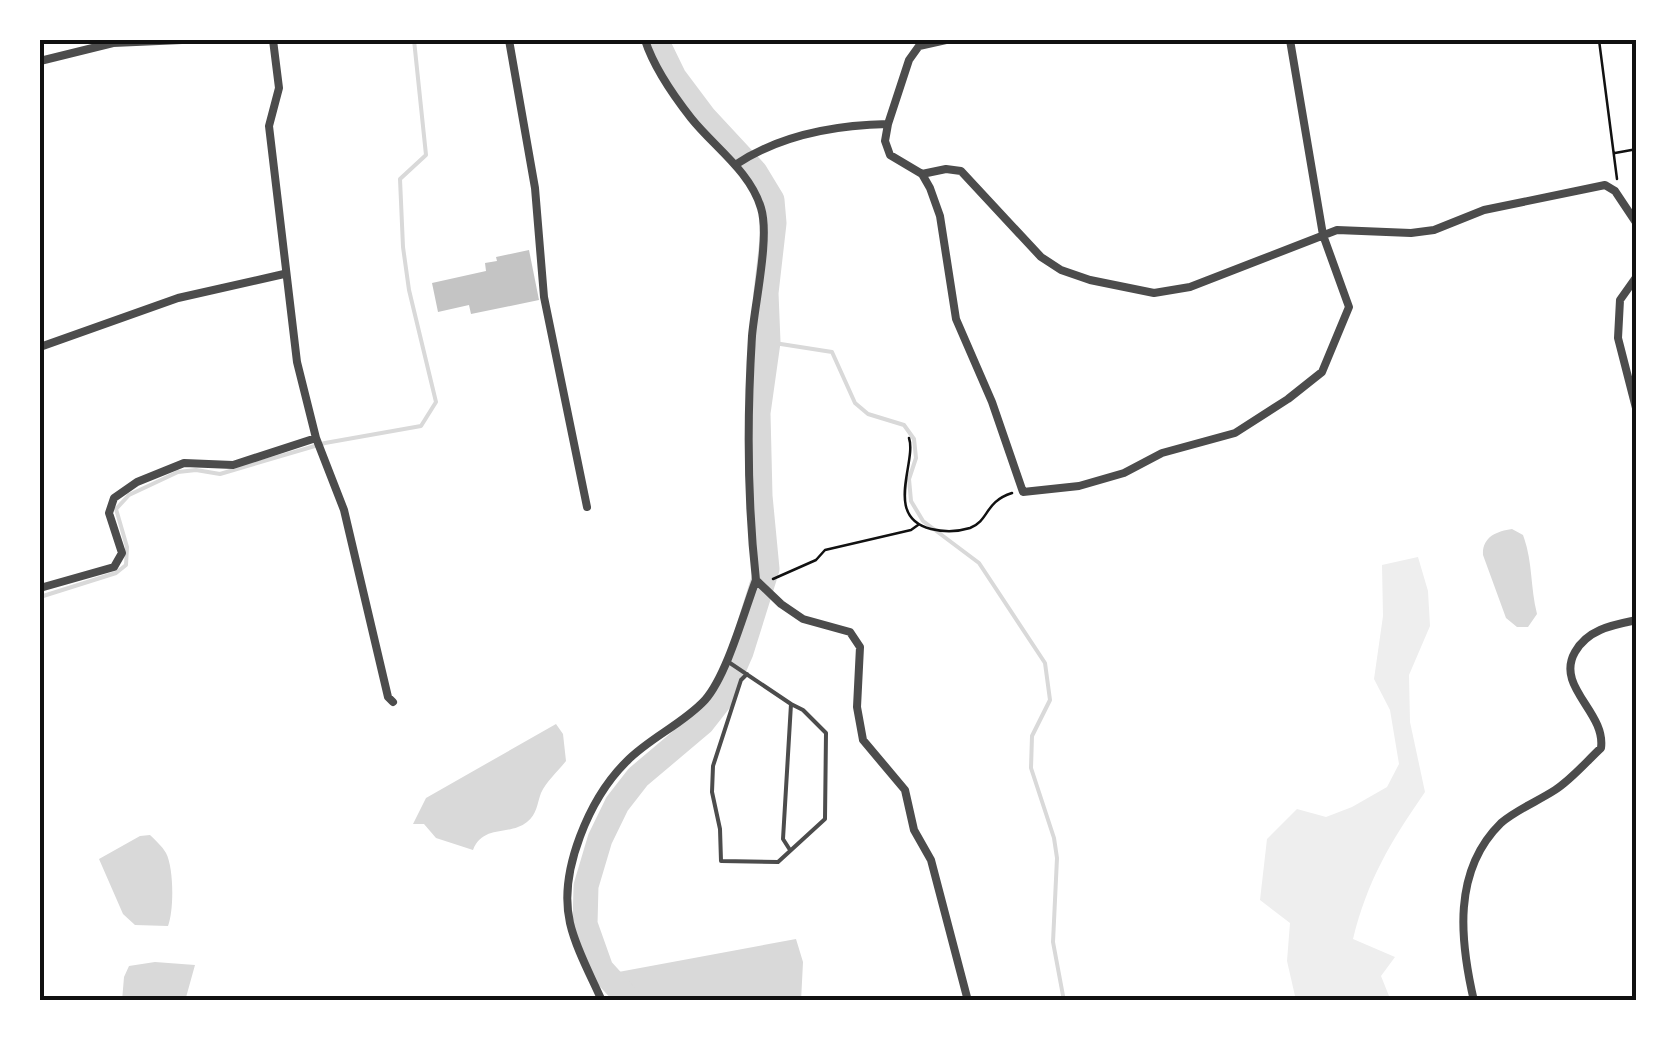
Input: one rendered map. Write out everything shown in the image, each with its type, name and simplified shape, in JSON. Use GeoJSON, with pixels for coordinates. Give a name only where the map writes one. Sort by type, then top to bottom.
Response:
{"type":"FeatureCollection","features":[{"type":"Feature","properties":{"kind":"street"},"geometry":{"type":"LineString","coordinates":[[40,61],[113,43],[182,40]]}},
{"type":"Feature","properties":{"kind":"street"},"geometry":{"type":"LineString","coordinates":[[273,40],[279,88],[270,126],[296,362],[316,438],[344,510],[392,702]]}},
{"type":"Feature","properties":{"kind":"street"},"geometry":{"type":"LineString","coordinates":[[509,40],[534,188],[550,332],[587,507]]}},
{"type":"Feature","properties":{"kind":"street"},"geometry":{"type":"LineString","coordinates":[[602,1001],[570,924],[566,891],[571,864],[601,790],[628,760],[706,699],[728,662],[761,583],[747,427],[765,235],[762,210],[754,189],[736,164],[692,119],[653,63],[645,40]]}},
{"type":"Feature","properties":{"kind":"street"},"geometry":{"type":"LineString","coordinates":[[946,40],[919,46],[908,60],[884,141],[890,156],[922,174],[940,216],[956,319],[992,402],[1023,492],[1079,486],[1124,473],[1162,453],[1234,432],[1322,372],[1348,307],[1323,235],[1312,188],[1290,40]]}},
{"type":"Feature","properties":{"kind":"street"},"geometry":{"type":"LineString","coordinates":[[736,164],[749,155],[821,128],[888,124]]}},
{"type":"Feature","properties":{"kind":"street"},"geometry":{"type":"LineString","coordinates":[[922,174],[946,169],[961,171],[1040,257],[1061,270],[1154,293],[1190,288],[1336,230],[1434,230],[1501,206],[1605,185],[1615,191],[1637,224]]}},
{"type":"Feature","properties":{"kind":"street"},"geometry":{"type":"LineString","coordinates":[[40,347],[178,298],[284,274]]}},
{"type":"Feature","properties":{"kind":"street"},"geometry":{"type":"LineString","coordinates":[[1637,276],[1620,300],[1618,338],[1637,412]]}},
{"type":"Feature","properties":{"kind":"street"},"geometry":{"type":"LineString","coordinates":[[40,588],[114,566],[122,553],[109,513],[114,498],[137,482],[184,463],[233,465],[316,438]]}},
{"type":"Feature","properties":{"kind":"street"},"geometry":{"type":"LineString","coordinates":[[761,583],[803,619],[850,632],[860,647],[857,706],[863,740],[905,790],[914,830],[931,860],[968,1001]]}},
{"type":"Feature","properties":{"kind":"street"},"geometry":{"type":"LineString","coordinates":[[1474,1001],[1464,958],[1462,920],[1468,877],[1502,822],[1560,788],[1601,748],[1601,728],[1570,679],[1572,658],[1584,637],[1637,620]]}},
{"type":"Feature","properties":{"kind":"lane"},"geometry":{"type":"LineString","coordinates":[[728,662],[803,710],[826,733],[825,819],[778,862],[721,861],[720,829],[712,792],[714,766],[746,674]]}},
{"type":"Feature","properties":{"kind":"lane"},"geometry":{"type":"LineString","coordinates":[[790,704],[783,839],[790,850]]}},
{"type":"Feature","properties":{"kind":"path"},"geometry":{"type":"LineString","coordinates":[[1599,40],[1615,154],[1615,191]]}},
{"type":"Feature","properties":{"kind":"path"},"geometry":{"type":"LineString","coordinates":[[1615,154],[1637,149]]}},
{"type":"Feature","properties":{"kind":"path"},"geometry":{"type":"LineString","coordinates":[[909,438],[912,447],[905,469],[904,498],[919,524],[950,532],[969,528],[977,524],[995,498],[1023,492]]}},
{"type":"Feature","properties":{"kind":"path"},"geometry":{"type":"LineString","coordinates":[[761,583],[816,560],[825,550],[911,530],[919,524]]}},
{"type":"Feature","properties":{"kind":"shaded area"},"geometry":{"type":"Polygon","coordinates":[[[1512,529],[1523,535],[1528,555],[1537,614],[1528,627],[1517,627],[1506,618],[1483,555],[1492,536],[1512,529]]]}},
{"type":"Feature","properties":{"kind":"shaded area"},"geometry":{"type":"Polygon","coordinates":[[[1418,557],[1428,591],[1430,626],[1409,675],[1410,722],[1425,792],[1382,862],[1353,939],[1395,957],[1381,976],[1391,1001],[1292,1001],[1295,996],[1287,961],[1290,923],[1260,900],[1267,839],[1297,809],[1326,817],[1387,787],[1399,764],[1390,710],[1374,679],[1383,616],[1382,565],[1418,557]]]}},
{"type":"Feature","properties":{"kind":"shaded area"},"geometry":{"type":"Polygon","coordinates":[[[556,724],[563,734],[566,761],[543,789],[527,822],[490,833],[473,850],[436,838],[424,824],[413,824],[426,798],[556,724]]]}},
{"type":"Feature","properties":{"kind":"shaded area"},"geometry":{"type":"Polygon","coordinates":[[[150,835],[166,853],[171,869],[168,926],[135,925],[123,914],[99,859],[140,836],[150,835]]]}},
{"type":"Feature","properties":{"kind":"shaded area"},"geometry":{"type":"Polygon","coordinates":[[[796,939],[803,962],[801,1001],[615,1001],[609,978],[613,973],[796,939]]]}},
{"type":"Feature","properties":{"kind":"shaded area"},"geometry":{"type":"Polygon","coordinates":[[[155,962],[195,965],[185,1001],[122,1001],[129,966],[155,962]]]}},
{"type":"Feature","properties":{"kind":"building"},"geometry":{"type":"Polygon","coordinates":[[[529,250],[539,300],[471,314],[469,305],[438,312],[432,283],[486,271],[485,263],[497,261],[496,257],[529,250]]]}},
{"type":"Feature","properties":{"kind":"waterway"},"geometry":{"type":"LineString","coordinates":[[40,597],[116,573],[126,565],[127,547],[116,509],[129,495],[178,472],[220,474],[325,443],[421,426],[436,402],[409,290],[400,179],[426,155],[414,40]]}},
{"type":"Feature","properties":{"kind":"waterway"},"geometry":{"type":"LineString","coordinates":[[630,1001],[601,969],[585,924],[586,886],[600,839],[617,804],[638,777],[702,723],[720,700],[741,652],[767,569],[758,413],[768,342],[766,293],[774,223],[772,200],[755,172],[704,117],[674,77],[656,40]]}},
{"type":"Feature","properties":{"kind":"waterway"},"geometry":{"type":"LineString","coordinates":[[768,342],[832,352],[855,403],[868,414],[904,425],[914,439],[916,458],[909,479],[911,501],[923,521],[979,563],[1045,663],[1050,700],[1032,736],[1031,768],[1057,858],[1053,942],[1064,1001]]}}]}
